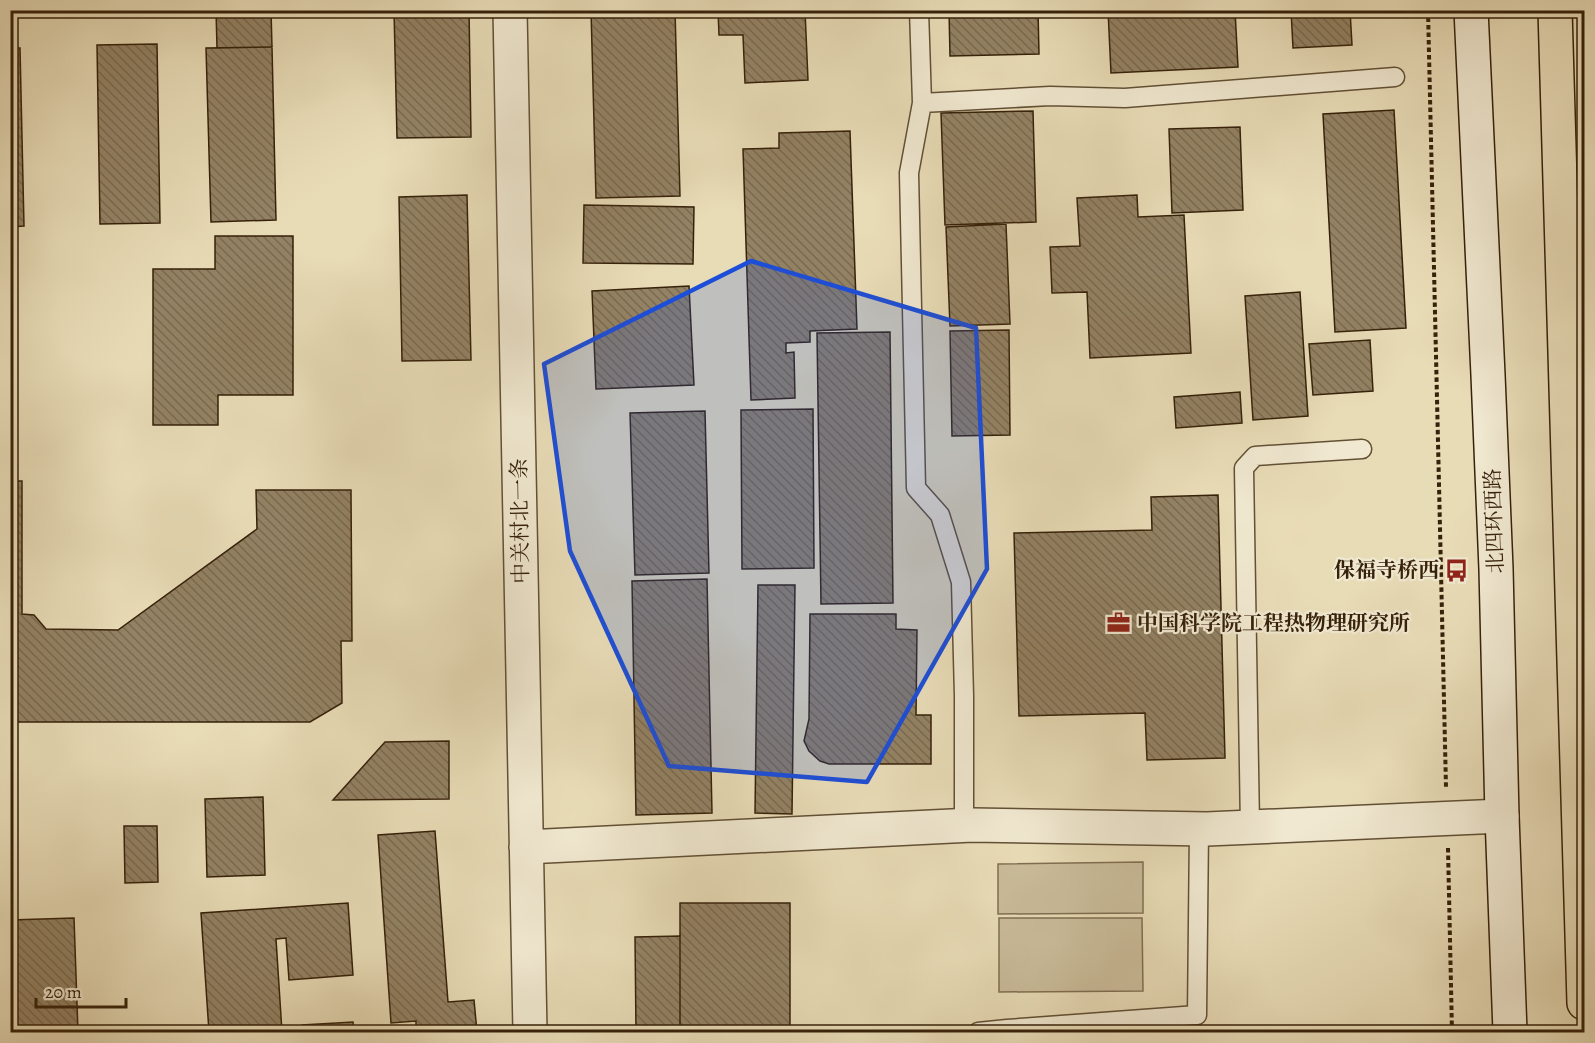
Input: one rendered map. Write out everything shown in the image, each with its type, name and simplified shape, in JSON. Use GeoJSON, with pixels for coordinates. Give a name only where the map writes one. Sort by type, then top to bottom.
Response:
{"type":"FeatureCollection","features":[{"type":"Feature","properties":{"kind":"highway"},"geometry":{"type":"LineString","coordinates":[[1555,10],[1584,1003]]}},
{"type":"Feature","properties":{"kind":"street","name":"中关村北一条"},"geometry":{"type":"LineString","coordinates":[[510,10],[530,1032]]}},
{"type":"Feature","properties":{"kind":"street","name":"北四环西路"},"geometry":{"type":"LineString","coordinates":[[1471,10],[1490,409],[1502,816],[1518,997],[1510,1032]]}},
{"type":"Feature","properties":{"kind":"street"},"geometry":{"type":"LineString","coordinates":[[526,847],[964,826],[1199,829],[1502,816]]}},
{"type":"Feature","properties":{"kind":"lane"},"geometry":{"type":"LineString","coordinates":[[919,10],[922,103],[909,173],[916,488],[940,515],[962,582],[964,826]]}},
{"type":"Feature","properties":{"kind":"lane"},"geometry":{"type":"LineString","coordinates":[[922,103],[1050,96],[1125,98],[1395,77]]}},
{"type":"Feature","properties":{"kind":"lane"},"geometry":{"type":"LineString","coordinates":[[1250,827],[1244,468],[1255,456],[1362,449]]}},
{"type":"Feature","properties":{"kind":"lane"},"geometry":{"type":"LineString","coordinates":[[978,1032],[1197,1015],[1199,829]]}},
{"type":"Feature","properties":{"kind":"path"},"geometry":{"type":"LineString","coordinates":[[1428,10],[1452,1032]]}},
{"type":"Feature","properties":{"kind":"highlighted area"},"geometry":{"type":"Polygon","coordinates":[[[751,261],[976,328],[987,569],[867,782],[669,766],[570,551],[544,364],[751,261]]]}},
{"type":"Feature","properties":{"kind":"shaded area"},"geometry":{"type":"Polygon","coordinates":[[[1143,862],[1143,913],[998,914],[998,864],[1143,862]]]}},
{"type":"Feature","properties":{"kind":"shaded area"},"geometry":{"type":"Polygon","coordinates":[[[999,918],[1142,918],[1143,991],[999,992],[999,918]]]}},
{"type":"Feature","properties":{"kind":"building"},"geometry":{"type":"Polygon","coordinates":[[[216,10],[271,10],[272,47],[217,48],[216,10]]]}},
{"type":"Feature","properties":{"kind":"building"},"geometry":{"type":"Polygon","coordinates":[[[394,10],[469,10],[471,137],[397,138],[394,10]]]}},
{"type":"Feature","properties":{"kind":"building"},"geometry":{"type":"Polygon","coordinates":[[[591,10],[675,10],[680,196],[596,198],[591,10]]]}},
{"type":"Feature","properties":{"kind":"building"},"geometry":{"type":"Polygon","coordinates":[[[718,10],[805,10],[808,80],[745,83],[743,35],[719,35],[718,10]]]}},
{"type":"Feature","properties":{"kind":"building"},"geometry":{"type":"Polygon","coordinates":[[[949,10],[1038,10],[1039,54],[950,56],[949,10]]]}},
{"type":"Feature","properties":{"kind":"building"},"geometry":{"type":"Polygon","coordinates":[[[1108,10],[1235,10],[1238,67],[1111,73],[1108,10]]]}},
{"type":"Feature","properties":{"kind":"building"},"geometry":{"type":"Polygon","coordinates":[[[1291,10],[1350,10],[1352,45],[1293,48],[1291,10]]]}},
{"type":"Feature","properties":{"kind":"building"},"geometry":{"type":"Polygon","coordinates":[[[157,44],[160,223],[100,224],[97,45],[157,44]]]}},
{"type":"Feature","properties":{"kind":"building"},"geometry":{"type":"Polygon","coordinates":[[[272,47],[276,220],[211,222],[206,48],[272,47]]]}},
{"type":"Feature","properties":{"kind":"building"},"geometry":{"type":"Polygon","coordinates":[[[10,48],[20,48],[24,226],[10,227],[10,48]]]}},
{"type":"Feature","properties":{"kind":"building"},"geometry":{"type":"Polygon","coordinates":[[[1394,110],[1406,328],[1335,332],[1323,114],[1394,110]]]}},
{"type":"Feature","properties":{"kind":"building"},"geometry":{"type":"Polygon","coordinates":[[[1033,111],[1036,222],[945,225],[941,113],[1033,111]]]}},
{"type":"Feature","properties":{"kind":"building"},"geometry":{"type":"Polygon","coordinates":[[[1240,127],[1243,210],[1172,213],[1169,129],[1240,127]]]}},
{"type":"Feature","properties":{"kind":"building"},"geometry":{"type":"Polygon","coordinates":[[[850,131],[857,329],[810,331],[810,342],[786,343],[786,353],[794,352],[795,398],[751,400],[743,149],[779,148],[779,133],[850,131]]]}},
{"type":"Feature","properties":{"kind":"building"},"geometry":{"type":"Polygon","coordinates":[[[467,195],[471,360],[402,361],[399,197],[467,195]]]}},
{"type":"Feature","properties":{"kind":"building"},"geometry":{"type":"Polygon","coordinates":[[[1137,195],[1138,217],[1184,215],[1191,353],[1090,358],[1087,292],[1052,293],[1050,247],[1080,246],[1077,198],[1137,195]]]}},
{"type":"Feature","properties":{"kind":"building"},"geometry":{"type":"Polygon","coordinates":[[[584,205],[694,207],[693,264],[583,263],[584,205]]]}},
{"type":"Feature","properties":{"kind":"building"},"geometry":{"type":"Polygon","coordinates":[[[1006,224],[1010,324],[950,326],[946,227],[1006,224]]]}},
{"type":"Feature","properties":{"kind":"building"},"geometry":{"type":"Polygon","coordinates":[[[215,236],[293,236],[293,395],[218,395],[218,425],[153,425],[153,269],[215,269],[215,236]]]}},
{"type":"Feature","properties":{"kind":"building"},"geometry":{"type":"Polygon","coordinates":[[[689,286],[694,385],[596,389],[592,291],[689,286]]]}},
{"type":"Feature","properties":{"kind":"building"},"geometry":{"type":"Polygon","coordinates":[[[1300,292],[1308,416],[1253,420],[1245,296],[1300,292]]]}},
{"type":"Feature","properties":{"kind":"building"},"geometry":{"type":"Polygon","coordinates":[[[1009,330],[1010,435],[952,436],[950,331],[1009,330]]]}},
{"type":"Feature","properties":{"kind":"building"},"geometry":{"type":"Polygon","coordinates":[[[890,332],[893,603],[821,604],[817,333],[890,332]]]}},
{"type":"Feature","properties":{"kind":"building"},"geometry":{"type":"Polygon","coordinates":[[[1370,340],[1373,391],[1313,395],[1309,344],[1370,340]]]}},
{"type":"Feature","properties":{"kind":"building"},"geometry":{"type":"Polygon","coordinates":[[[1240,392],[1242,423],[1176,428],[1174,397],[1240,392]]]}},
{"type":"Feature","properties":{"kind":"building"},"geometry":{"type":"Polygon","coordinates":[[[813,409],[814,568],[742,569],[741,410],[813,409]]]}},
{"type":"Feature","properties":{"kind":"building"},"geometry":{"type":"Polygon","coordinates":[[[705,411],[709,573],[635,575],[630,413],[705,411]]]}},
{"type":"Feature","properties":{"kind":"building"},"geometry":{"type":"Polygon","coordinates":[[[10,481],[22,481],[22,614],[34,615],[46,629],[118,630],[257,529],[256,490],[351,490],[352,641],[341,641],[342,703],[310,722],[10,722],[10,481]]]}},
{"type":"Feature","properties":{"kind":"building","name":"中国科学院工程热物理研究所"},"geometry":{"type":"Polygon","coordinates":[[[1218,495],[1225,758],[1147,760],[1145,713],[1019,716],[1014,533],[1152,530],[1151,497],[1218,495]]]}},
{"type":"Feature","properties":{"kind":"building"},"geometry":{"type":"Polygon","coordinates":[[[707,579],[712,813],[636,815],[632,581],[707,579]]]}},
{"type":"Feature","properties":{"kind":"building"},"geometry":{"type":"Polygon","coordinates":[[[758,585],[795,585],[792,814],[755,813],[758,585]]]}},
{"type":"Feature","properties":{"kind":"building"},"geometry":{"type":"Polygon","coordinates":[[[810,614],[896,614],[896,629],[917,630],[916,715],[931,715],[931,764],[829,764],[820,761],[809,751],[804,741],[809,719],[810,614]]]}},
{"type":"Feature","properties":{"kind":"building"},"geometry":{"type":"Polygon","coordinates":[[[449,741],[449,799],[333,800],[385,742],[449,741]]]}},
{"type":"Feature","properties":{"kind":"building"},"geometry":{"type":"Polygon","coordinates":[[[263,797],[265,875],[207,877],[205,799],[263,797]]]}},
{"type":"Feature","properties":{"kind":"building"},"geometry":{"type":"Polygon","coordinates":[[[124,826],[157,826],[158,882],[125,883],[124,826]]]}},
{"type":"Feature","properties":{"kind":"building"},"geometry":{"type":"Polygon","coordinates":[[[435,831],[448,1002],[474,1000],[477,1032],[416,1032],[416,1021],[391,1023],[378,835],[435,831]]]}},
{"type":"Feature","properties":{"kind":"building"},"geometry":{"type":"Polygon","coordinates":[[[348,903],[353,975],[289,980],[286,938],[276,939],[282,1032],[209,1032],[201,913],[348,903]]]}},
{"type":"Feature","properties":{"kind":"building"},"geometry":{"type":"Polygon","coordinates":[[[680,903],[790,903],[790,1032],[680,1032],[680,903]]]}},
{"type":"Feature","properties":{"kind":"building"},"geometry":{"type":"Polygon","coordinates":[[[74,918],[78,1032],[10,1032],[10,920],[74,918]]]}},
{"type":"Feature","properties":{"kind":"building"},"geometry":{"type":"Polygon","coordinates":[[[680,936],[680,1032],[636,1032],[635,937],[680,936]]]}},
{"type":"Feature","properties":{"kind":"building"},"geometry":{"type":"Polygon","coordinates":[[[353,1022],[354,1032],[303,1032],[302,1025],[353,1022]]]}},
{"type":"Feature","properties":{"kind":"place","name":"保福寺桥西"},"geometry":{"type":"Point","coordinates":[1457,570]}},
{"type":"Feature","properties":{"kind":"place","name":"中国科学院工程热物理研究所"},"geometry":{"type":"Point","coordinates":[1119,623]}}]}
